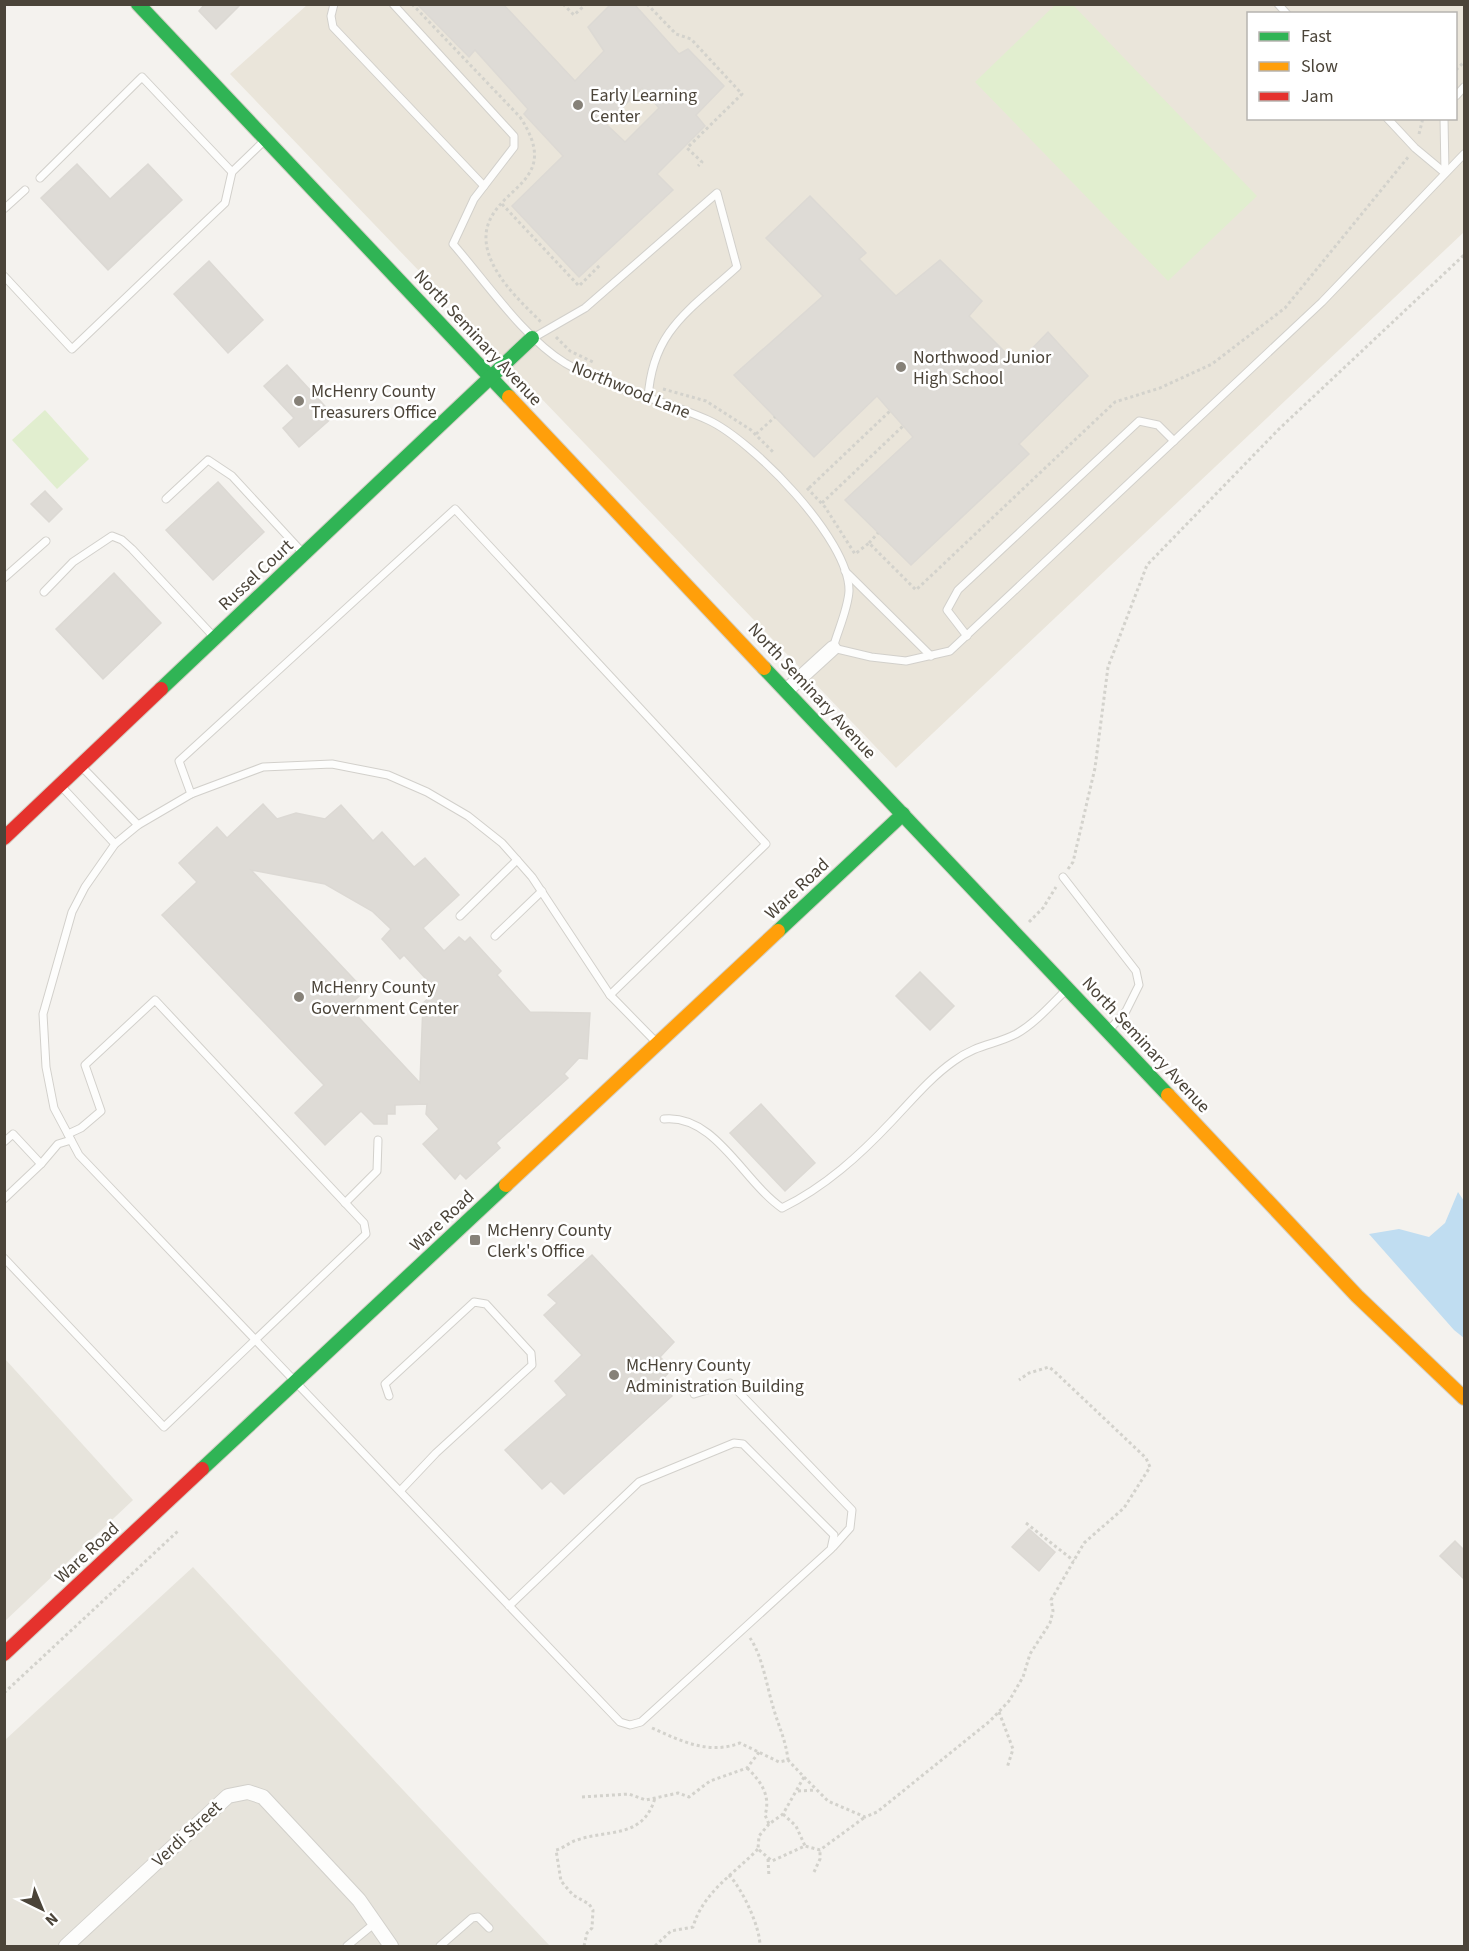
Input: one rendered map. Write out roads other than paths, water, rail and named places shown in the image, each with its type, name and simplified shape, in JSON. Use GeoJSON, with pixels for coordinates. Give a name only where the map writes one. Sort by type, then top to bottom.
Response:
{"type":"FeatureCollection","features":[{"type":"Feature","properties":{"kind":"street","name":"North Seminary Avenue"},"geometry":{"type":"LineString","coordinates":[[138,4],[1357,1296],[1464,1398]]}},
{"type":"Feature","properties":{"kind":"street","name":"Russel Court"},"geometry":{"type":"LineString","coordinates":[[4,838],[532,338]]}},
{"type":"Feature","properties":{"kind":"street"},"geometry":{"type":"LineString","coordinates":[[787,690],[833,648]]}},
{"type":"Feature","properties":{"kind":"street","name":"Ware Road"},"geometry":{"type":"LineString","coordinates":[[4,1654],[903,814]]}},
{"type":"Feature","properties":{"kind":"street","name":"Verdi Street"},"geometry":{"type":"LineString","coordinates":[[66,1947],[228,1796],[248,1792],[263,1797],[359,1900],[375,1923]]}},
{"type":"Feature","properties":{"kind":"street"},"geometry":{"type":"LineString","coordinates":[[375,1923],[391,1947]]}},
{"type":"Feature","properties":{"kind":"lane"},"geometry":{"type":"LineString","coordinates":[[334,4],[330,16],[333,27],[484,186]]}},
{"type":"Feature","properties":{"kind":"lane","name":"Northwood Lane"},"geometry":{"type":"LineString","coordinates":[[393,4],[513,136],[514,147],[474,199],[453,244],[532,338],[564,362],[606,383],[709,421],[729,433],[766,464],[818,520],[831,540],[843,568],[849,590],[833,648]]}},
{"type":"Feature","properties":{"kind":"lane"},"geometry":{"type":"LineString","coordinates":[[40,178],[142,77],[232,172]]}},
{"type":"Feature","properties":{"kind":"lane"},"geometry":{"type":"LineString","coordinates":[[1389,120],[1415,148],[1445,173]]}},
{"type":"Feature","properties":{"kind":"lane"},"geometry":{"type":"LineString","coordinates":[[1444,120],[1445,173]]}},
{"type":"Feature","properties":{"kind":"lane"},"geometry":{"type":"LineString","coordinates":[[4,276],[72,348],[225,202],[232,172],[265,139]]}},
{"type":"Feature","properties":{"kind":"lane"},"geometry":{"type":"LineString","coordinates":[[833,648],[871,657],[906,661],[950,651],[1322,302],[1464,154]]}},
{"type":"Feature","properties":{"kind":"lane"},"geometry":{"type":"LineString","coordinates":[[4,209],[26,190]]}},
{"type":"Feature","properties":{"kind":"lane"},"geometry":{"type":"LineString","coordinates":[[532,338],[585,308],[717,193],[737,267],[668,330],[655,359],[648,399]]}},
{"type":"Feature","properties":{"kind":"lane"},"geometry":{"type":"LineString","coordinates":[[967,636],[947,610],[958,590],[1139,421],[1158,425],[1174,441]]}},
{"type":"Feature","properties":{"kind":"lane"},"geometry":{"type":"LineString","coordinates":[[166,499],[208,460],[232,476],[304,555]]}},
{"type":"Feature","properties":{"kind":"lane"},"geometry":{"type":"LineString","coordinates":[[191,794],[179,761],[455,509],[766,844],[610,994]]}},
{"type":"Feature","properties":{"kind":"lane"},"geometry":{"type":"LineString","coordinates":[[44,592],[73,562],[112,536],[127,544],[215,639]]}},
{"type":"Feature","properties":{"kind":"lane"},"geometry":{"type":"LineString","coordinates":[[4,578],[46,541]]}},
{"type":"Feature","properties":{"kind":"lane"},"geometry":{"type":"LineString","coordinates":[[843,568],[931,656]]}},
{"type":"Feature","properties":{"kind":"lane"},"geometry":{"type":"LineString","coordinates":[[658,1044],[610,994],[542,891],[502,843],[468,816],[427,792],[388,775],[332,764],[263,767],[191,794],[138,825],[115,844],[85,886],[72,912],[43,1014],[46,1067],[54,1108],[80,1155],[620,1722],[630,1725],[641,1722],[831,1549],[850,1528],[852,1510],[730,1383],[694,1394]]}},
{"type":"Feature","properties":{"kind":"lane"},"geometry":{"type":"LineString","coordinates":[[81,766],[138,825]]}},
{"type":"Feature","properties":{"kind":"lane"},"geometry":{"type":"LineString","coordinates":[[60,785],[115,844]]}},
{"type":"Feature","properties":{"kind":"lane"},"geometry":{"type":"LineString","coordinates":[[460,916],[517,860]]}},
{"type":"Feature","properties":{"kind":"lane"},"geometry":{"type":"LineString","coordinates":[[1063,878],[1136,971],[1139,985],[1126,1011],[1108,1030]]}},
{"type":"Feature","properties":{"kind":"lane"},"geometry":{"type":"LineString","coordinates":[[495,936],[542,891]]}},
{"type":"Feature","properties":{"kind":"lane"},"geometry":{"type":"LineString","coordinates":[[664,1119],[679,1117],[704,1128],[766,1197],[782,1208],[810,1194],[854,1159],[927,1081],[954,1060],[976,1047],[1016,1034],[1041,1015],[1068,988]]}},
{"type":"Feature","properties":{"kind":"lane"},"geometry":{"type":"LineString","coordinates":[[4,1199],[41,1164],[58,1144],[101,1111],[85,1065],[155,1000],[366,1227],[365,1237],[164,1427],[4,1258]]}},
{"type":"Feature","properties":{"kind":"lane"},"geometry":{"type":"LineString","coordinates":[[4,1142],[13,1134],[41,1164]]}},
{"type":"Feature","properties":{"kind":"lane"},"geometry":{"type":"LineString","coordinates":[[345,1203],[377,1171],[378,1140]]}},
{"type":"Feature","properties":{"kind":"lane"},"geometry":{"type":"LineString","coordinates":[[388,1396],[385,1384],[474,1302],[486,1304],[531,1353],[532,1365],[436,1454],[401,1490]]}},
{"type":"Feature","properties":{"kind":"lane"},"geometry":{"type":"LineString","coordinates":[[509,1606],[639,1482],[734,1443],[743,1444],[834,1535],[831,1549]]}},
{"type":"Feature","properties":{"kind":"lane"},"geometry":{"type":"LineString","coordinates":[[440,1947],[472,1918],[478,1917],[489,1928]]}},
{"type":"Feature","properties":{"kind":"lane"},"geometry":{"type":"LineString","coordinates":[[347,1947],[375,1923]]}},
{"type":"Feature","properties":{"kind":"water"},"geometry":{"type":"Polygon","coordinates":[[[1458,1192],[1464,1201],[1464,1338],[1454,1330],[1369,1234],[1399,1229],[1429,1237],[1445,1223],[1458,1192]]]}},
{"type":"Feature","properties":{"kind":"place","name":"Early Learning Center"},"geometry":{"type":"Point","coordinates":[578,105]}},
{"type":"Feature","properties":{"kind":"place","name":"Northwood Junior High School"},"geometry":{"type":"Point","coordinates":[901,367]}},
{"type":"Feature","properties":{"kind":"place","name":"McHenry County Treasurers Office"},"geometry":{"type":"Point","coordinates":[299,401]}},
{"type":"Feature","properties":{"kind":"place","name":"McHenry County Government Center"},"geometry":{"type":"Point","coordinates":[299,997]}},
{"type":"Feature","properties":{"kind":"place","name":"McHenry County Clerk's Office"},"geometry":{"type":"Point","coordinates":[475,1240]}},
{"type":"Feature","properties":{"kind":"place","name":"McHenry County Administration Building"},"geometry":{"type":"Point","coordinates":[614,1375]}}]}
